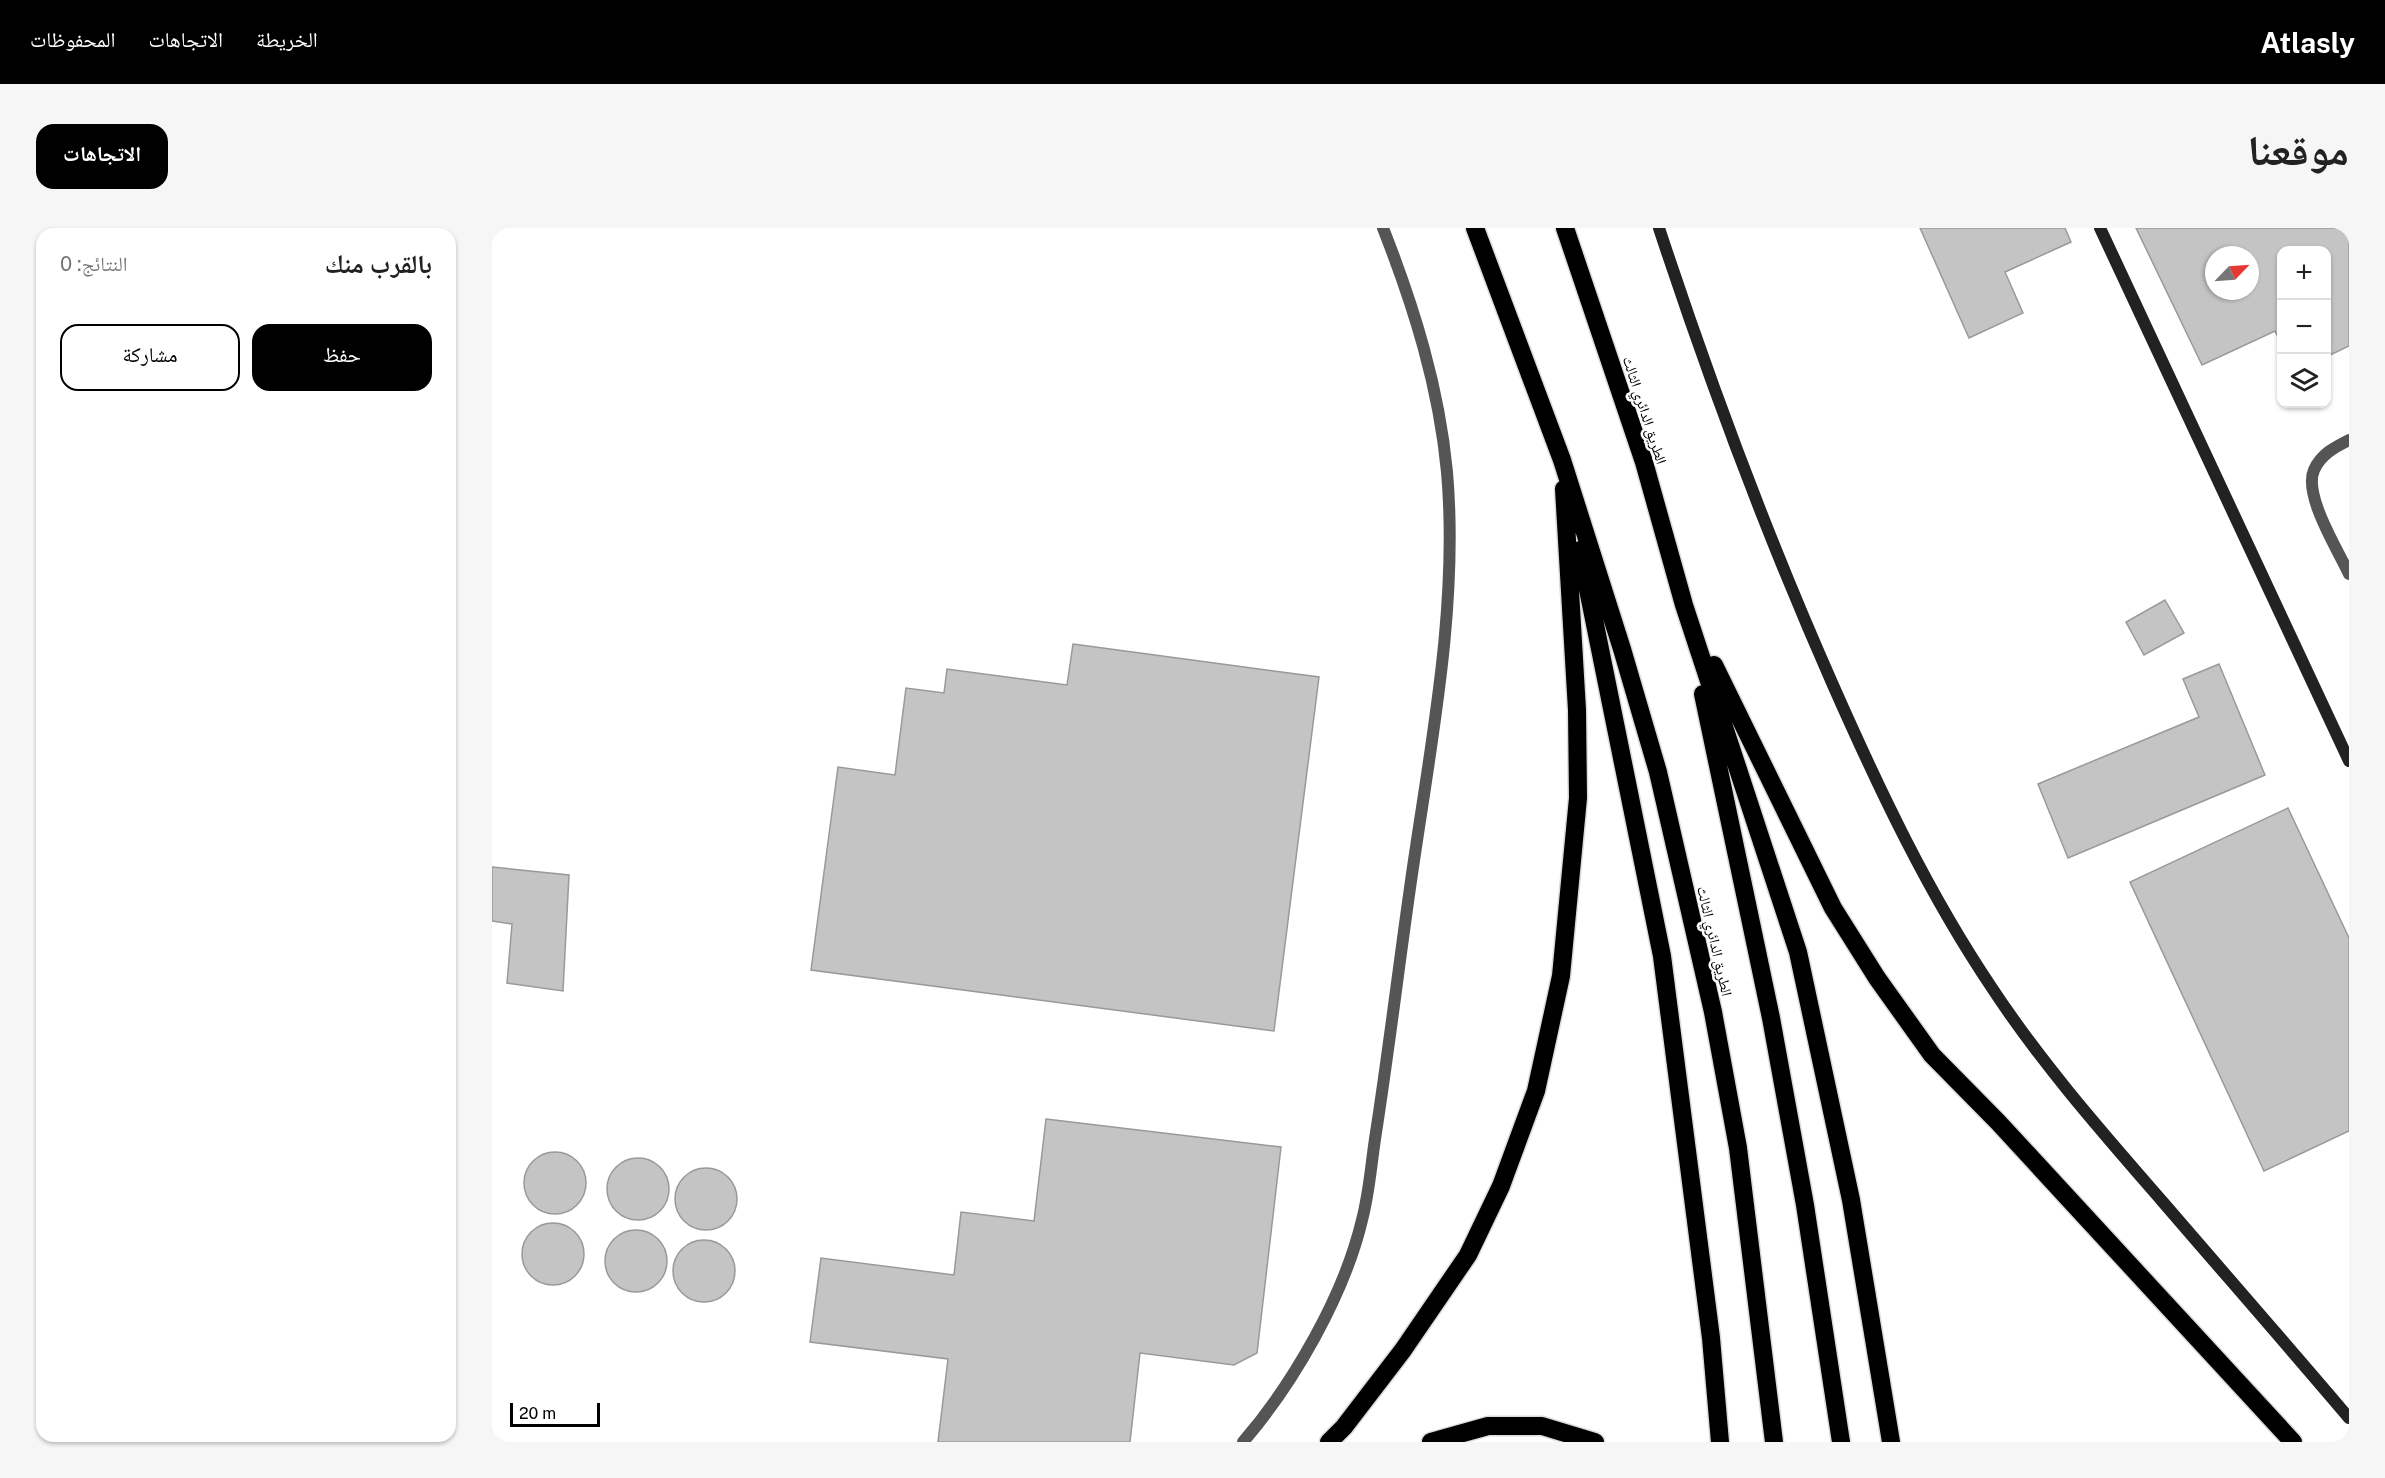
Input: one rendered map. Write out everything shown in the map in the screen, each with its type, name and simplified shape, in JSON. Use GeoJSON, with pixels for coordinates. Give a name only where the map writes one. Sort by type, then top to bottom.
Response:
{"type":"FeatureCollection","features":[{"type":"Feature","properties":{"kind":"highway","name":"الطريق الدائري الثالث"},"geometry":{"type":"LineString","coordinates":[[1475,228],[1562,460],[1658,772],[1713,1012],[1738,1148],[1774,1442]]}},
{"type":"Feature","properties":{"kind":"highway","name":"الطريق الدائري الثالث"},"geometry":{"type":"LineString","coordinates":[[1565,228],[1640,451],[1684,605],[1798,952],[1851,1200],[1891,1442]]}},
{"type":"Feature","properties":{"kind":"highway","name":"الطريق الدائري الثالث"},"geometry":{"type":"LineString","coordinates":[[1562,460],[1662,956],[1709,1326],[1720,1442]]}},
{"type":"Feature","properties":{"kind":"highway"},"geometry":{"type":"LineString","coordinates":[[1329,1442],[1344,1427],[1403,1350],[1468,1255],[1501,1186],[1536,1091],[1561,976],[1578,798],[1577,710],[1562,460]]}},
{"type":"Feature","properties":{"kind":"highway","name":"الطريق الدائري الثالث"},"geometry":{"type":"LineString","coordinates":[[1684,605],[1771,1018],[1805,1205],[1841,1442]]}},
{"type":"Feature","properties":{"kind":"highway"},"geometry":{"type":"LineString","coordinates":[[1684,605],[1833,908],[1932,1055],[1998,1122],[2293,1442]]}},
{"type":"Feature","properties":{"kind":"highway"},"geometry":{"type":"LineString","coordinates":[[1431,1442],[1488,1426],[1542,1426],[1595,1442]]}},
{"type":"Feature","properties":{"kind":"street"},"geometry":{"type":"LineString","coordinates":[[1243,1442],[1282,1390],[1309,1347],[1348,1264],[1362,1221],[1381,1105],[1447,612],[1450,521],[1441,424],[1432,375],[1419,325],[1383,228]]}},
{"type":"Feature","properties":{"kind":"street"},"geometry":{"type":"LineString","coordinates":[[1659,228],[1727,425],[1802,615],[1890,809],[1950,922],[2005,1007],[2088,1115],[2349,1418]]}},
{"type":"Feature","properties":{"kind":"street"},"geometry":{"type":"LineString","coordinates":[[2100,228],[2349,761]]}},
{"type":"Feature","properties":{"kind":"street"},"geometry":{"type":"LineString","coordinates":[[2349,440],[2328,451],[2314,470],[2312,494],[2349,574]]}},
{"type":"Feature","properties":{"kind":"building"},"geometry":{"type":"Polygon","coordinates":[[[1920,228],[2065,228],[2071,242],[2005,272],[2023,313],[1969,338],[1920,228]]]}},
{"type":"Feature","properties":{"kind":"building"},"geometry":{"type":"Polygon","coordinates":[[[2136,228],[2349,228],[2349,346],[2331,355],[2331,246],[2277,246],[2277,335],[2275,331],[2202,365],[2136,228]]]}},
{"type":"Feature","properties":{"kind":"building"},"geometry":{"type":"Polygon","coordinates":[[[2165,600],[2184,633],[2144,655],[2126,622],[2165,600]]]}},
{"type":"Feature","properties":{"kind":"building"},"geometry":{"type":"Polygon","coordinates":[[[1073,644],[1319,677],[1274,1031],[811,970],[838,767],[895,775],[906,688],[944,693],[947,669],[1067,685],[1073,644]]]}},
{"type":"Feature","properties":{"kind":"building"},"geometry":{"type":"Polygon","coordinates":[[[2219,664],[2265,775],[2068,858],[2038,784],[2199,717],[2183,679],[2219,664]]]}},
{"type":"Feature","properties":{"kind":"building"},"geometry":{"type":"Polygon","coordinates":[[[2288,808],[2349,938],[2349,1131],[2264,1171],[2130,882],[2288,808]]]}},
{"type":"Feature","properties":{"kind":"building"},"geometry":{"type":"Polygon","coordinates":[[[492,867],[569,875],[563,991],[507,983],[512,924],[492,921],[492,867]]]}},
{"type":"Feature","properties":{"kind":"building"},"geometry":{"type":"Polygon","coordinates":[[[1046,1119],[1281,1147],[1257,1353],[1234,1365],[1140,1353],[1130,1442],[938,1442],[948,1359],[810,1342],[821,1258],[954,1275],[961,1212],[1034,1221],[1046,1119]]]}},
{"type":"Feature","properties":{"kind":"building"},"geometry":{"type":"Polygon","coordinates":[[[555,1152],[567,1154],[577,1161],[584,1171],[586,1183],[584,1195],[577,1205],[567,1212],[555,1214],[543,1212],[533,1205],[526,1195],[524,1183],[526,1171],[533,1161],[543,1154],[555,1152]]]}},
{"type":"Feature","properties":{"kind":"building"},"geometry":{"type":"Polygon","coordinates":[[[638,1158],[655,1163],[660,1167],[664,1172],[669,1189],[664,1206],[660,1211],[655,1215],[638,1220],[621,1215],[616,1211],[612,1206],[607,1189],[612,1172],[616,1167],[621,1163],[638,1158]]]}},
{"type":"Feature","properties":{"kind":"building"},"geometry":{"type":"Polygon","coordinates":[[[706,1168],[723,1173],[728,1177],[732,1182],[737,1199],[732,1216],[728,1221],[723,1225],[706,1230],[689,1225],[684,1221],[680,1216],[675,1199],[680,1182],[684,1177],[689,1173],[706,1168]]]}},
{"type":"Feature","properties":{"kind":"building"},"geometry":{"type":"Polygon","coordinates":[[[553,1223],[570,1228],[575,1232],[579,1237],[584,1254],[579,1271],[575,1276],[570,1280],[553,1285],[536,1280],[531,1276],[527,1271],[522,1254],[527,1237],[531,1232],[536,1228],[553,1223]]]}},
{"type":"Feature","properties":{"kind":"building"},"geometry":{"type":"Polygon","coordinates":[[[636,1230],[653,1235],[658,1239],[662,1244],[667,1261],[662,1278],[658,1283],[653,1287],[636,1292],[619,1287],[614,1283],[610,1278],[605,1261],[610,1244],[614,1239],[619,1235],[636,1230]]]}},
{"type":"Feature","properties":{"kind":"building"},"geometry":{"type":"Polygon","coordinates":[[[704,1240],[716,1242],[726,1249],[733,1259],[735,1271],[733,1283],[726,1293],[716,1300],[704,1302],[692,1300],[682,1293],[675,1283],[673,1271],[675,1259],[682,1249],[692,1242],[704,1240]]]}}]}
